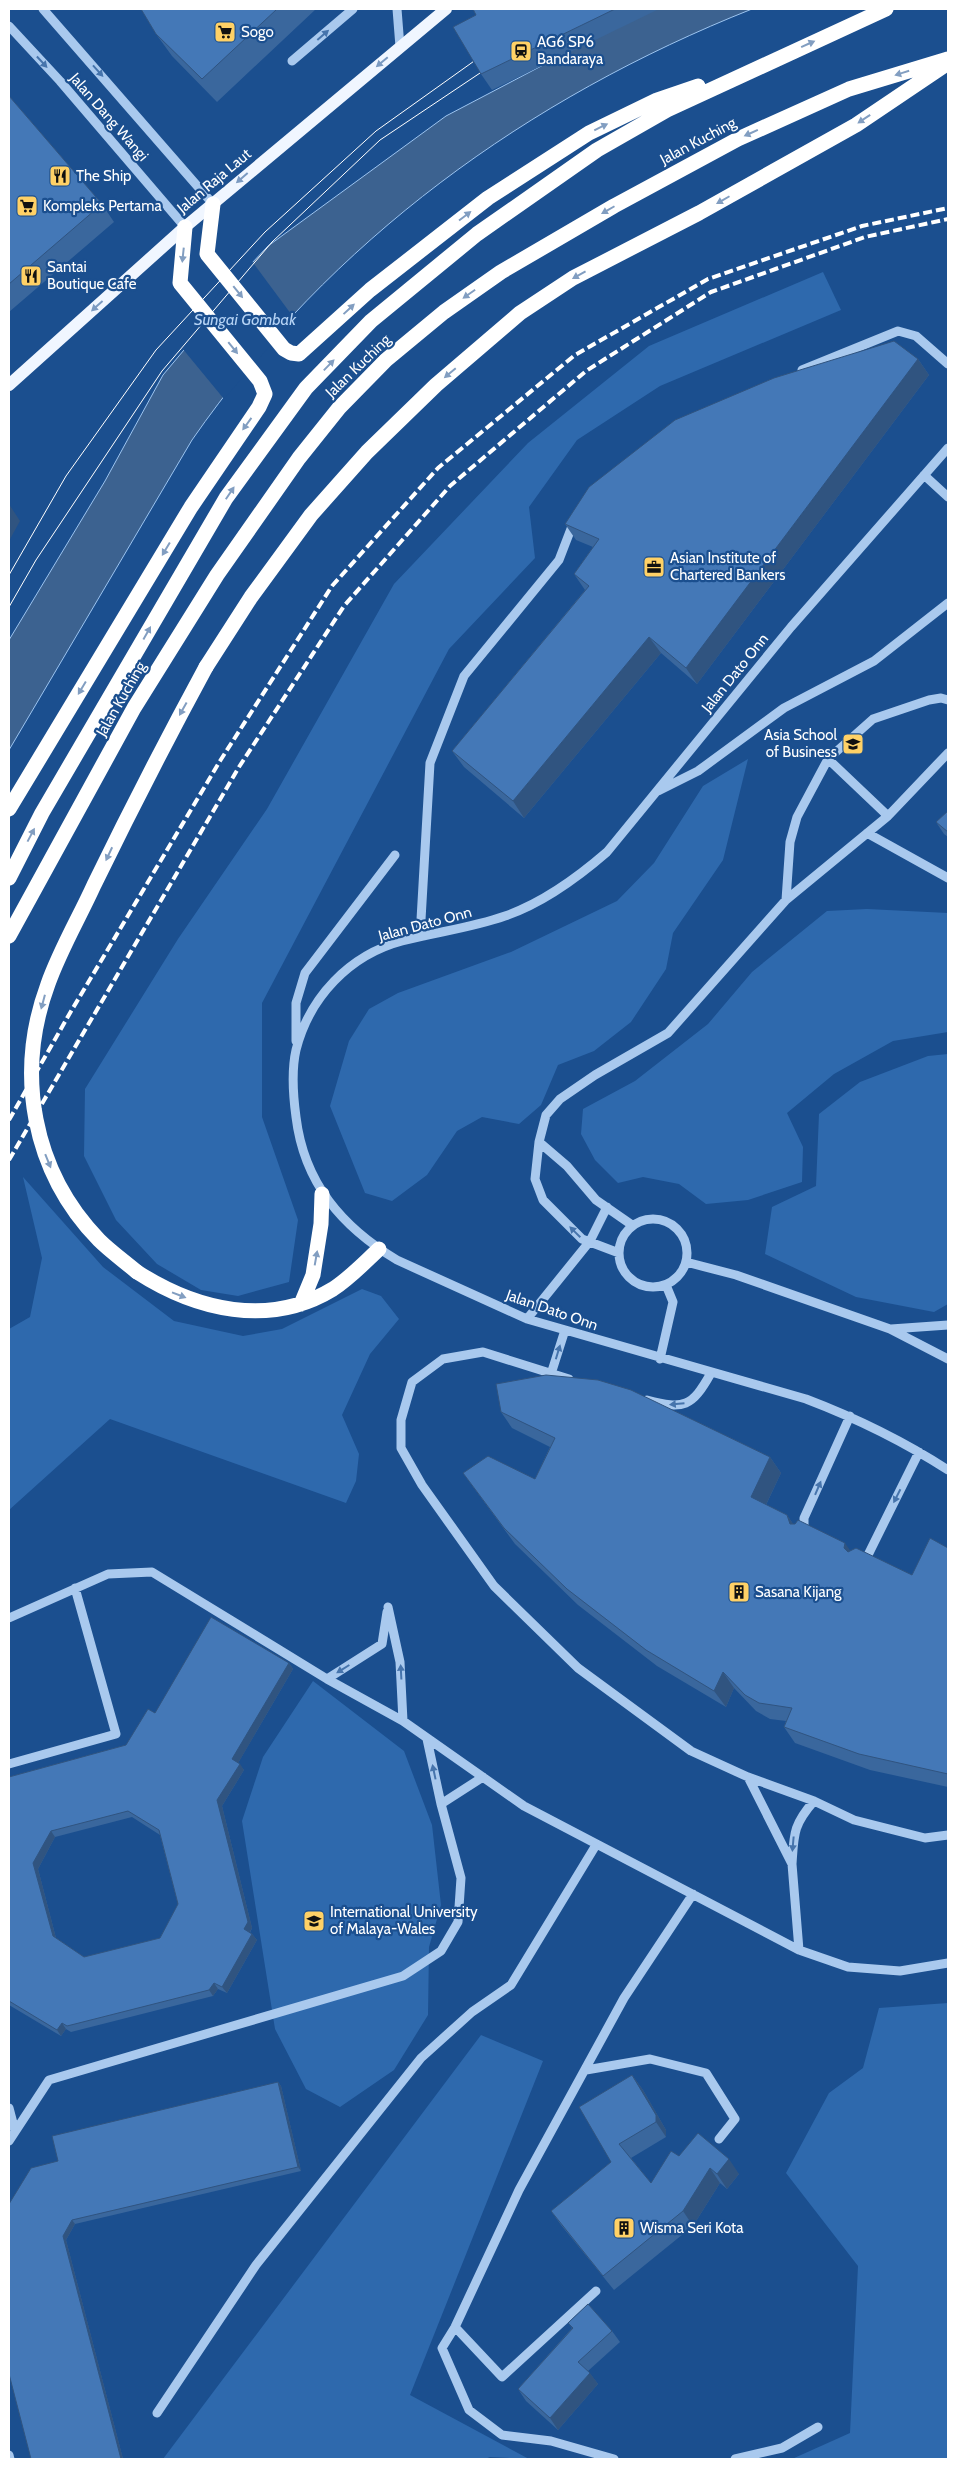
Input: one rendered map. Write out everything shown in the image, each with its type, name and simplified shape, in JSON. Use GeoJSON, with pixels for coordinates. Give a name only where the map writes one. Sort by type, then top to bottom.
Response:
{"type":"FeatureCollection","features":[{"type":"Feature","properties":{"kind":"highway","name":"Jalan Kuching"},"geometry":{"type":"LineString","coordinates":[[9,878],[42,814],[226,498],[306,388],[371,321],[476,234],[597,150],[667,110],[763,64],[886,9]]}},
{"type":"Feature","properties":{"kind":"highway","name":"Jalan Kuching"},"geometry":{"type":"LineString","coordinates":[[9,936],[134,708],[218,575],[299,458],[339,408],[386,360],[444,312],[501,272],[614,206],[738,139],[849,89],[948,59]]}},
{"type":"Feature","properties":{"kind":"highway"},"geometry":{"type":"LineString","coordinates":[[379,1249],[334,1288],[300,1304],[274,1311],[251,1312],[199,1302],[174,1293],[136,1272],[99,1240],[68,1199],[50,1168],[39,1139],[33,1100],[30,1059],[48,984],[141,787],[206,666],[251,596],[312,515],[367,452],[429,392],[520,313],[573,278],[699,213],[856,125],[948,63]]}},
{"type":"Feature","properties":{"kind":"highway"},"geometry":{"type":"LineString","coordinates":[[213,204],[207,254],[284,349],[294,354],[305,350],[370,290],[488,198],[589,133],[657,100],[763,64]]}},
{"type":"Feature","properties":{"kind":"highway"},"geometry":{"type":"LineString","coordinates":[[9,809],[190,507],[259,407],[265,394],[260,381],[180,283],[185,227]]}},
{"type":"Feature","properties":{"kind":"highway"},"geometry":{"type":"LineString","coordinates":[[300,1304],[313,1275],[321,1224],[322,1194]]}},
{"type":"Feature","properties":{"kind":"main road","name":"Jalan Raja Laut"},"geometry":{"type":"LineString","coordinates":[[9,385],[185,227],[446,9]]}},
{"type":"Feature","properties":{"kind":"street","name":"Jalan Dang Wangi"},"geometry":{"type":"LineString","coordinates":[[43,9],[213,204]]}},
{"type":"Feature","properties":{"kind":"street"},"geometry":{"type":"LineString","coordinates":[[292,61],[353,9]]}},
{"type":"Feature","properties":{"kind":"street"},"geometry":{"type":"LineString","coordinates":[[397,9],[400,47]]}},
{"type":"Feature","properties":{"kind":"street","name":"Jalan Dang Wangi"},"geometry":{"type":"LineString","coordinates":[[9,26],[60,81],[185,227]]}},
{"type":"Feature","properties":{"kind":"street"},"geometry":{"type":"LineString","coordinates":[[791,374],[898,331],[916,336],[948,364]]}},
{"type":"Feature","properties":{"kind":"street","name":"Jalan Dato Onn"},"geometry":{"type":"LineString","coordinates":[[948,448],[790,627],[607,852],[577,878],[506,916],[400,941],[372,953],[346,970],[324,991],[305,1021],[296,1051],[292,1086],[304,1158],[322,1194],[347,1223],[379,1249],[407,1265],[527,1319],[660,1359],[806,1399],[850,1416],[919,1452],[948,1470]]}},
{"type":"Feature","properties":{"kind":"street"},"geometry":{"type":"LineString","coordinates":[[924,475],[948,497]]}},
{"type":"Feature","properties":{"kind":"street"},"geometry":{"type":"LineString","coordinates":[[420,937],[430,763],[464,676],[559,560],[578,510]]}},
{"type":"Feature","properties":{"kind":"street"},"geometry":{"type":"LineString","coordinates":[[656,792],[698,771],[784,708],[874,661],[926,618],[948,603]]}},
{"type":"Feature","properties":{"kind":"street"},"geometry":{"type":"LineString","coordinates":[[786,900],[790,842],[797,818],[828,759],[873,719],[929,700],[941,698],[948,700]]}},
{"type":"Feature","properties":{"kind":"street"},"geometry":{"type":"LineString","coordinates":[[618,1254],[582,1239],[543,1200],[535,1179],[539,1142],[546,1115],[560,1099],[595,1074],[668,1033],[786,900],[888,816],[948,753]]}},
{"type":"Feature","properties":{"kind":"street"},"geometry":{"type":"LineString","coordinates":[[828,759],[888,816]]}},
{"type":"Feature","properties":{"kind":"street"},"geometry":{"type":"LineString","coordinates":[[867,833],[948,878]]}},
{"type":"Feature","properties":{"kind":"street"},"geometry":{"type":"LineString","coordinates":[[296,1051],[296,1003],[305,973],[395,855]]}},
{"type":"Feature","properties":{"kind":"street"},"geometry":{"type":"LineString","coordinates":[[539,1142],[566,1166],[596,1200],[632,1225]]}},
{"type":"Feature","properties":{"kind":"street"},"geometry":{"type":"LineString","coordinates":[[527,1319],[590,1241],[607,1207]]}},
{"type":"Feature","properties":{"kind":"street"},"geometry":{"type":"LineString","coordinates":[[654,1218],[666,1221],[676,1227],[683,1236],[687,1247],[684,1270],[676,1279],[666,1285],[655,1288],[633,1282],[620,1264],[618,1254],[622,1238],[632,1225],[642,1220],[654,1218]]}},
{"type":"Feature","properties":{"kind":"street"},"geometry":{"type":"LineString","coordinates":[[686,1262],[736,1275],[890,1329],[948,1359]]}},
{"type":"Feature","properties":{"kind":"street"},"geometry":{"type":"LineString","coordinates":[[660,1359],[673,1302],[666,1285]]}},
{"type":"Feature","properties":{"kind":"street"},"geometry":{"type":"LineString","coordinates":[[890,1329],[948,1325]]}},
{"type":"Feature","properties":{"kind":"street"},"geometry":{"type":"LineString","coordinates":[[551,1374],[565,1330]]}},
{"type":"Feature","properties":{"kind":"street"},"geometry":{"type":"LineString","coordinates":[[578,1382],[483,1352],[443,1359],[412,1382],[402,1420],[401,1448],[422,1485],[494,1586],[578,1668],[691,1751],[748,1777],[814,1801],[854,1820],[925,1838],[948,1835]]}},
{"type":"Feature","properties":{"kind":"street"},"geometry":{"type":"LineString","coordinates":[[633,1396],[674,1406],[686,1404],[700,1391],[711,1373]]}},
{"type":"Feature","properties":{"kind":"street"},"geometry":{"type":"LineString","coordinates":[[804,1534],[804,1518],[850,1416]]}},
{"type":"Feature","properties":{"kind":"street"},"geometry":{"type":"LineString","coordinates":[[862,1562],[868,1555],[919,1452]]}},
{"type":"Feature","properties":{"kind":"street"},"geometry":{"type":"LineString","coordinates":[[9,1618],[108,1574],[152,1572],[327,1679],[403,1721],[524,1806],[654,1876],[693,1894],[799,1950],[848,1967],[900,1971],[948,1963]]}},
{"type":"Feature","properties":{"kind":"street"},"geometry":{"type":"LineString","coordinates":[[9,1764],[116,1734],[75,1588]]}},
{"type":"Feature","properties":{"kind":"street"},"geometry":{"type":"LineString","coordinates":[[327,1679],[382,1644],[388,1607],[400,1662],[403,1721]]}},
{"type":"Feature","properties":{"kind":"street"},"geometry":{"type":"LineString","coordinates":[[9,2141],[49,2080],[403,1976],[441,1950],[458,1922],[461,1878],[441,1804],[427,1739]]}},
{"type":"Feature","properties":{"kind":"street"},"geometry":{"type":"LineString","coordinates":[[441,1804],[483,1777]]}},
{"type":"Feature","properties":{"kind":"street"},"geometry":{"type":"LineString","coordinates":[[748,1777],[792,1864]]}},
{"type":"Feature","properties":{"kind":"street"},"geometry":{"type":"LineString","coordinates":[[799,1950],[792,1864],[794,1836],[799,1818],[814,1801]]}},
{"type":"Feature","properties":{"kind":"street"},"geometry":{"type":"LineString","coordinates":[[157,2413],[256,2265],[421,2058],[472,2012],[511,1985],[596,1844]]}},
{"type":"Feature","properties":{"kind":"street"},"geometry":{"type":"LineString","coordinates":[[614,2459],[551,2441],[502,2436],[469,2410],[442,2348],[454,2327],[519,2190],[624,1998],[693,1894]]}},
{"type":"Feature","properties":{"kind":"street"},"geometry":{"type":"LineString","coordinates":[[586,2070],[650,2059],[706,2073],[735,2119],[719,2140]]}},
{"type":"Feature","properties":{"kind":"street"},"geometry":{"type":"LineString","coordinates":[[9,2108],[15,2131]]}},
{"type":"Feature","properties":{"kind":"street"},"geometry":{"type":"LineString","coordinates":[[454,2327],[502,2377],[596,2291]]}},
{"type":"Feature","properties":{"kind":"street"},"geometry":{"type":"LineString","coordinates":[[735,2459],[782,2448],[818,2427]]}},
{"type":"Feature","properties":{"kind":"street"},"geometry":{"type":"LineString","coordinates":[[9,2454],[10,2459]]}},
{"type":"Feature","properties":{"kind":"shaded area"},"geometry":{"type":"Polygon","coordinates":[[[823,272],[841,310],[660,386],[577,440],[529,507],[535,558],[449,649],[262,1003],[262,1117],[298,1220],[289,1282],[238,1296],[201,1290],[157,1264],[116,1220],[84,1156],[85,1089],[178,939],[267,809],[394,584],[528,443],[649,346],[823,272]]]}},
{"type":"Feature","properties":{"kind":"shaded area"},"geometry":{"type":"Polygon","coordinates":[[[748,759],[723,860],[673,933],[666,969],[631,1022],[594,1051],[558,1065],[541,1105],[519,1124],[482,1117],[457,1131],[427,1175],[392,1201],[365,1193],[330,1106],[349,1041],[369,1009],[398,993],[511,952],[617,901],[654,863],[703,786],[748,759]]]}},
{"type":"Feature","properties":{"kind":"shaded area"},"geometry":{"type":"Polygon","coordinates":[[[867,909],[948,913],[948,1032],[893,1041],[834,1074],[787,1113],[803,1147],[802,1182],[748,1200],[706,1204],[679,1184],[643,1177],[618,1183],[595,1160],[581,1134],[583,1109],[635,1081],[708,1024],[752,972],[827,911],[867,909]]]}},
{"type":"Feature","properties":{"kind":"shaded area"},"geometry":{"type":"Polygon","coordinates":[[[948,1054],[948,1304],[934,1312],[856,1297],[765,1254],[772,1207],[816,1186],[819,1114],[860,1082],[928,1056],[948,1054]]]}},
{"type":"Feature","properties":{"kind":"shaded area"},"geometry":{"type":"Polygon","coordinates":[[[23,1177],[103,1267],[174,1321],[243,1336],[282,1329],[362,1289],[381,1296],[399,1319],[370,1354],[342,1415],[359,1454],[356,1481],[346,1503],[110,1419],[9,1510],[9,1329],[30,1317],[42,1258],[23,1177]]]}},
{"type":"Feature","properties":{"kind":"shaded area"},"geometry":{"type":"Polygon","coordinates":[[[313,1681],[404,1751],[432,1825],[441,1905],[429,1947],[428,2015],[394,2070],[340,2107],[306,2089],[275,2029],[242,1821],[263,1757],[313,1681]]]}},
{"type":"Feature","properties":{"kind":"shaded area"},"geometry":{"type":"Polygon","coordinates":[[[948,2003],[948,2459],[792,2459],[850,2433],[858,2266],[786,2173],[829,2093],[863,2068],[879,2008],[948,2003]]]}},
{"type":"Feature","properties":{"kind":"shaded area"},"geometry":{"type":"Polygon","coordinates":[[[481,2035],[543,2061],[410,2395],[529,2459],[490,2457],[485,2459],[163,2459],[481,2035]]]}},
{"type":"Feature","properties":{"kind":"water","name":"Sungai Gombak"},"geometry":{"type":"Polygon","coordinates":[[[650,9],[752,9],[669,45],[590,86],[513,132],[440,183],[371,239],[307,301],[247,368],[192,440],[9,750],[9,640],[105,481],[163,375],[189,344],[218,299],[268,246],[446,116],[650,9]]]}},
{"type":"Feature","properties":{"kind":"pier"},"geometry":{"type":"Polygon","coordinates":[[[251,260],[294,318],[224,399],[182,348],[216,297],[251,260]]]}},
{"type":"Feature","properties":{"kind":"building"},"geometry":{"type":"Polygon","coordinates":[[[141,9],[277,9],[202,79],[156,34],[141,9]]]}},
{"type":"Feature","properties":{"kind":"building"},"geometry":{"type":"Polygon","coordinates":[[[473,9],[615,9],[481,74],[453,27],[476,15],[473,9]]]}},
{"type":"Feature","properties":{"kind":"building"},"geometry":{"type":"Polygon","coordinates":[[[9,96],[102,204],[9,284],[9,96]]]}},
{"type":"Feature","properties":{"kind":"building"},"geometry":{"type":"Polygon","coordinates":[[[894,341],[918,359],[686,668],[649,637],[513,801],[452,751],[589,586],[574,574],[599,539],[565,524],[589,487],[675,420],[774,378],[894,341]]]}},
{"type":"Feature","properties":{"kind":"building"},"geometry":{"type":"Polygon","coordinates":[[[948,811],[948,832],[936,822],[948,811]]]}},
{"type":"Feature","properties":{"kind":"building","name":"Sasana Kijang"},"geometry":{"type":"Polygon","coordinates":[[[546,1375],[598,1380],[631,1390],[770,1457],[751,1497],[787,1515],[790,1524],[795,1524],[798,1520],[845,1543],[844,1548],[848,1552],[856,1548],[912,1575],[930,1538],[948,1548],[948,1774],[859,1754],[784,1727],[792,1708],[759,1703],[745,1695],[723,1672],[714,1691],[646,1650],[567,1589],[504,1528],[463,1473],[488,1456],[535,1479],[555,1438],[501,1412],[496,1384],[546,1375]]]}},
{"type":"Feature","properties":{"kind":"building"},"geometry":{"type":"Polygon","coordinates":[[[211,1617],[289,1663],[232,1759],[240,1764],[217,1800],[248,1922],[244,1929],[252,1934],[222,1987],[214,1983],[209,1990],[67,2026],[62,2023],[57,2030],[9,2001],[9,1777],[126,1745],[148,1709],[155,1713],[211,1617]],[[128,1811],[51,1831],[33,1863],[53,1936],[84,1957],[160,1938],[178,1904],[159,1830],[128,1811]]]}},
{"type":"Feature","properties":{"kind":"building"},"geometry":{"type":"Polygon","coordinates":[[[632,2075],[656,2115],[656,2122],[619,2144],[651,2183],[671,2151],[679,2156],[698,2133],[729,2159],[717,2174],[710,2168],[683,2211],[603,2276],[551,2211],[611,2162],[579,2107],[632,2075]]]}},
{"type":"Feature","properties":{"kind":"building"},"geometry":{"type":"Polygon","coordinates":[[[278,2082],[298,2167],[72,2220],[63,2236],[121,2459],[31,2459],[9,2374],[9,2204],[31,2168],[58,2161],[52,2136],[278,2082]]]}},
{"type":"Feature","properties":{"kind":"building"},"geometry":{"type":"Polygon","coordinates":[[[588,2304],[612,2331],[578,2362],[590,2373],[550,2418],[518,2389],[573,2328],[568,2323],[588,2304]]]}},
{"type":"Feature","properties":{"kind":"tram line"},"geometry":{"type":"LineString","coordinates":[[9,575],[66,476],[156,350],[265,232],[376,131],[484,54]]}},
{"type":"Feature","properties":{"kind":"tram line"},"geometry":{"type":"LineString","coordinates":[[9,607],[36,560],[162,371],[272,242],[380,140],[492,65]]}},
{"type":"Feature","properties":{"kind":"railway"},"geometry":{"type":"LineString","coordinates":[[9,1120],[70,1013],[220,761],[332,586],[438,468],[575,355],[708,279],[862,226],[948,208]]}},
{"type":"Feature","properties":{"kind":"railway"},"geometry":{"type":"LineString","coordinates":[[9,1160],[239,767],[344,606],[450,486],[586,371],[711,292],[865,237],[948,219]]}},
{"type":"Feature","properties":{"kind":"place","name":"Sogo"},"geometry":{"type":"Point","coordinates":[225,32]}},
{"type":"Feature","properties":{"kind":"place","name":"AG6 SP6 Bandaraya"},"geometry":{"type":"Point","coordinates":[521,51]}},
{"type":"Feature","properties":{"kind":"place","name":"The Ship"},"geometry":{"type":"Point","coordinates":[60,176]}},
{"type":"Feature","properties":{"kind":"place","name":"Kompleks Pertama"},"geometry":{"type":"Point","coordinates":[27,206]}},
{"type":"Feature","properties":{"kind":"place","name":"Santai Boutique Cafe"},"geometry":{"type":"Point","coordinates":[31,276]}},
{"type":"Feature","properties":{"kind":"place","name":"Asian Institute of Chartered Bankers"},"geometry":{"type":"Point","coordinates":[654,567]}},
{"type":"Feature","properties":{"kind":"place","name":"Asia School of Business"},"geometry":{"type":"Point","coordinates":[853,744]}},
{"type":"Feature","properties":{"kind":"place","name":"Sasana Kijang"},"geometry":{"type":"Point","coordinates":[739,1592]}},
{"type":"Feature","properties":{"kind":"place","name":"International University of Malaya-Wales"},"geometry":{"type":"Point","coordinates":[314,1921]}},
{"type":"Feature","properties":{"kind":"place","name":"Wisma Seri Kota"},"geometry":{"type":"Point","coordinates":[624,2228]}}]}
